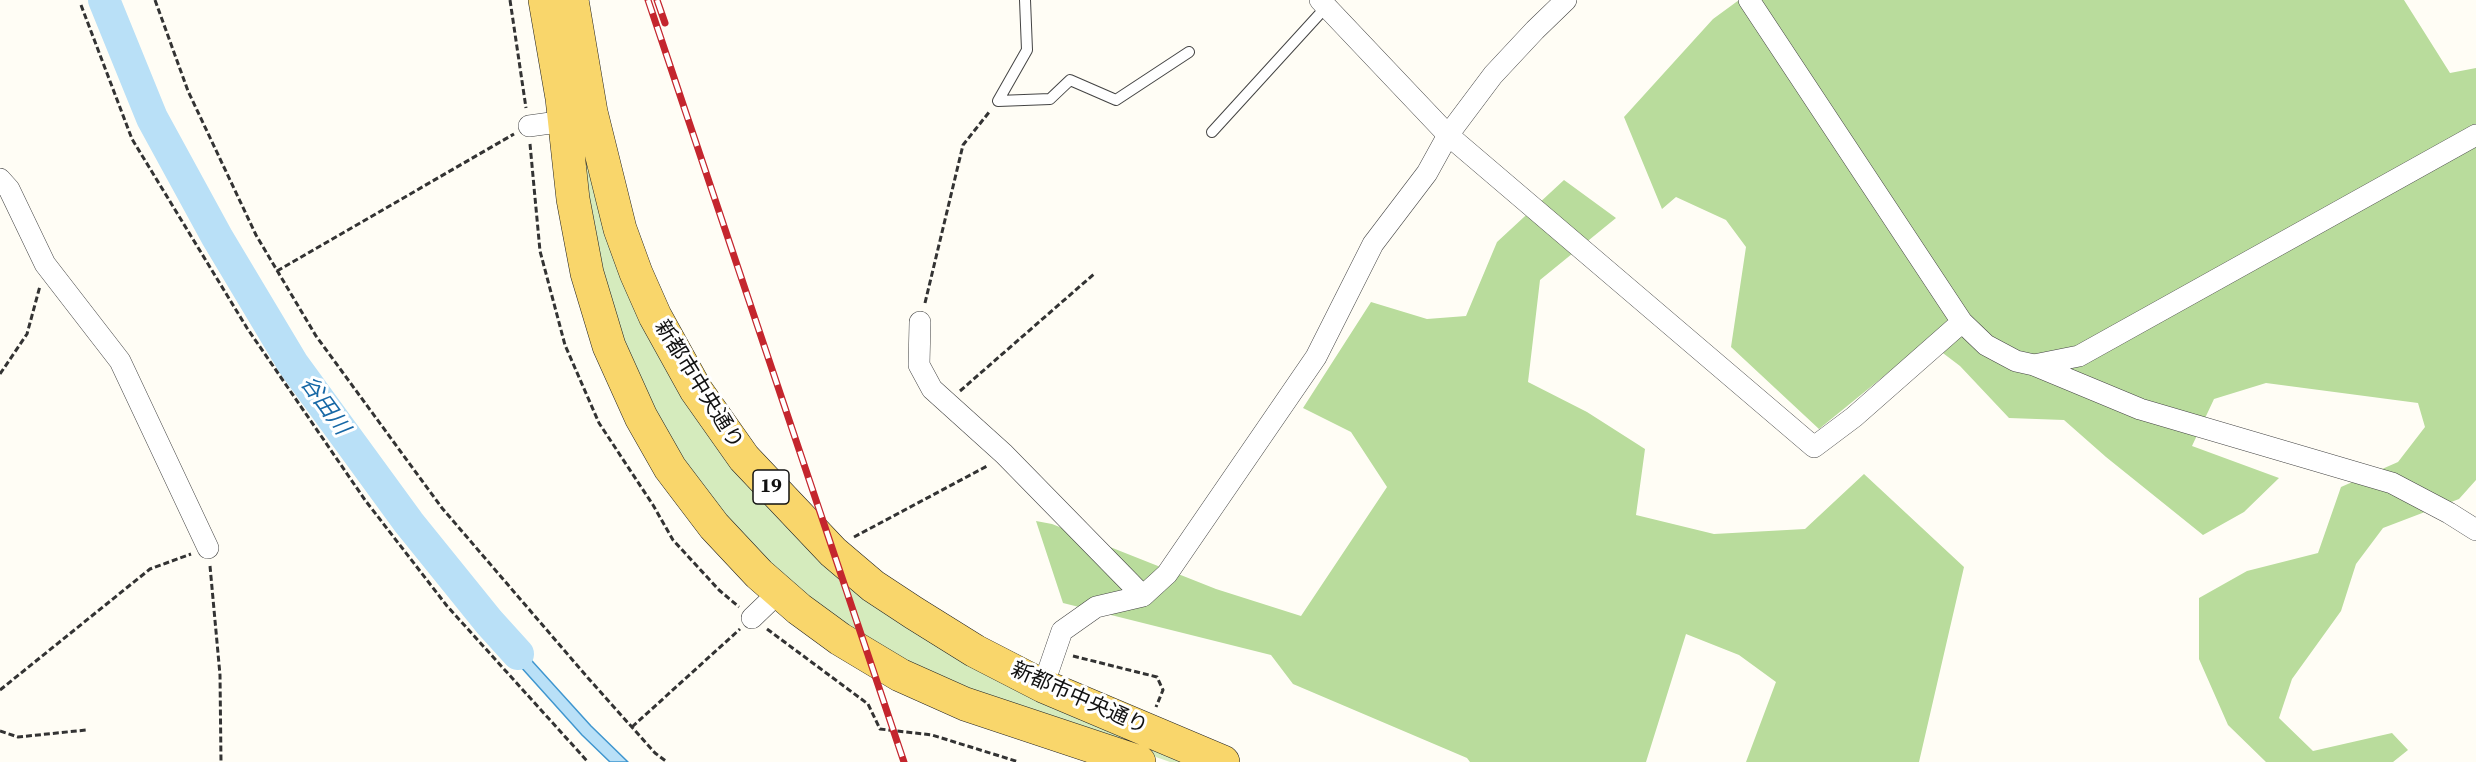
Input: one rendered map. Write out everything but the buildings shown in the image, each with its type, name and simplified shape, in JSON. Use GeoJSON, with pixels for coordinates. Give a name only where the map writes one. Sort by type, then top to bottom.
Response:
{"type":"FeatureCollection","features":[{"type":"Feature","properties":{"kind":"main road","name":"新都市中央通り"},"geometry":{"type":"LineString","coordinates":[[545,0],[565,121],[573,199],[587,273],[609,346],[630,393],[670,468],[714,526],[779,592],[840,639],[900,675],[965,704],[1139,762]]}},
{"type":"Feature","properties":{"kind":"main road","name":"新都市中央通り"},"geometry":{"type":"LineString","coordinates":[[572,0],[591,112],[620,229],[655,316],[696,390],[744,459],[833,552],[873,586],[975,651],[1043,686],[1223,762]]}},
{"type":"Feature","properties":{"kind":"street"},"geometry":{"type":"LineString","coordinates":[[1043,686],[1062,631],[1096,607],[1143,596],[1167,574],[1316,357],[1373,244],[1426,173],[1448,135],[1493,75],[1566,0]]}},
{"type":"Feature","properties":{"kind":"street"},"geometry":{"type":"LineString","coordinates":[[1749,0],[1962,322],[1986,345],[2016,360],[2034,365],[2140,409],[2392,483],[2476,530]]}},
{"type":"Feature","properties":{"kind":"street"},"geometry":{"type":"LineString","coordinates":[[1323,3],[1448,135],[1814,447],[1854,417],[1962,322]]}},
{"type":"Feature","properties":{"kind":"street"},"geometry":{"type":"LineString","coordinates":[[529,126],[565,121]]}},
{"type":"Feature","properties":{"kind":"street"},"geometry":{"type":"LineString","coordinates":[[2034,365],[2079,356],[2476,135]]}},
{"type":"Feature","properties":{"kind":"street"},"geometry":{"type":"LineString","coordinates":[[0,178],[9,189],[45,264],[120,361],[208,548]]}},
{"type":"Feature","properties":{"kind":"street"},"geometry":{"type":"LineString","coordinates":[[920,322],[920,365],[932,389],[1004,454],[1143,596]]}},
{"type":"Feature","properties":{"kind":"street"},"geometry":{"type":"LineString","coordinates":[[752,618],[779,592]]}},
{"type":"Feature","properties":{"kind":"lane"},"geometry":{"type":"LineString","coordinates":[[999,101],[1027,50],[1025,0]]}},
{"type":"Feature","properties":{"kind":"lane"},"geometry":{"type":"LineString","coordinates":[[1212,132],[1323,3]]}},
{"type":"Feature","properties":{"kind":"lane"},"geometry":{"type":"LineString","coordinates":[[999,101],[1050,99],[1070,80],[1116,100],[1189,52]]}},
{"type":"Feature","properties":{"kind":"path"},"geometry":{"type":"LineString","coordinates":[[155,0],[188,91],[256,235],[316,336],[442,508],[655,753],[667,762]]}},
{"type":"Feature","properties":{"kind":"path"},"geometry":{"type":"LineString","coordinates":[[81,5],[132,139],[247,328],[365,500],[440,597],[588,762]]}},
{"type":"Feature","properties":{"kind":"path"},"geometry":{"type":"LineString","coordinates":[[920,322],[963,145],[999,101]]}},
{"type":"Feature","properties":{"kind":"path"},"geometry":{"type":"LineString","coordinates":[[277,271],[529,126]]}},
{"type":"Feature","properties":{"kind":"path"},"geometry":{"type":"LineString","coordinates":[[0,374],[27,334],[45,264]]}},
{"type":"Feature","properties":{"kind":"path"},"geometry":{"type":"LineString","coordinates":[[947,403],[1094,274]]}},
{"type":"Feature","properties":{"kind":"path"},"geometry":{"type":"LineString","coordinates":[[833,552],[935,492],[998,461],[1004,454]]}},
{"type":"Feature","properties":{"kind":"path"},"geometry":{"type":"LineString","coordinates":[[0,690],[150,569],[208,548],[220,675],[221,762]]}},
{"type":"Feature","properties":{"kind":"path"},"geometry":{"type":"LineString","coordinates":[[632,727],[752,618]]}},
{"type":"Feature","properties":{"kind":"path"},"geometry":{"type":"LineString","coordinates":[[1053,652],[1157,677],[1163,690],[1152,717]]}},
{"type":"Feature","properties":{"kind":"path"},"geometry":{"type":"LineString","coordinates":[[0,731],[18,737],[86,730]]}},
{"type":"Feature","properties":{"kind":"green space"},"geometry":{"type":"Polygon","coordinates":[[[563,0],[600,198],[784,521],[1195,762],[1170,762],[913,671],[807,603],[696,488],[636,384],[596,269],[563,0]]]}},
{"type":"Feature","properties":{"kind":"green space"},"geometry":{"type":"Polygon","coordinates":[[[1739,0],[2404,0],[2450,73],[2476,68],[2476,480],[2459,499],[2383,528],[2356,564],[2341,611],[2292,679],[2279,718],[2313,751],[2392,733],[2408,750],[2393,762],[2266,762],[2228,725],[2199,659],[2199,598],[2247,571],[2318,553],[2341,487],[2398,462],[2425,427],[2418,403],[2266,383],[2214,399],[2192,446],[2279,478],[2244,512],[2203,535],[2064,420],[2009,418],[1960,366],[1927,341],[1819,429],[1731,347],[1746,247],[1726,220],[1676,197],[1662,209],[1624,117],[1713,19],[1739,0]]]}},
{"type":"Feature","properties":{"kind":"green space"},"geometry":{"type":"Polygon","coordinates":[[[1564,180],[1616,218],[1540,280],[1528,382],[1587,412],[1645,449],[1636,515],[1714,534],[1805,529],[1864,474],[1964,567],[1919,762],[1746,762],[1776,682],[1739,655],[1686,634],[1646,762],[1470,762],[1467,758],[1293,684],[1271,655],[1063,603],[1036,521],[1052,524],[1216,589],[1301,616],[1387,487],[1351,432],[1303,408],[1371,302],[1427,319],[1466,316],[1497,242],[1564,180]]]}},
{"type":"Feature","properties":{"kind":"water"},"geometry":{"type":"Polygon","coordinates":[[[494,619],[591,726],[628,762],[610,762],[582,735],[484,626],[494,619]]]}},
{"type":"Feature","properties":{"kind":"waterway","name":"谷田川"},"geometry":{"type":"LineString","coordinates":[[104,0],[152,118],[217,237],[293,364],[409,523],[489,622],[518,654]]}},
{"type":"Feature","properties":{"kind":"railway"},"geometry":{"type":"LineString","coordinates":[[648,0],[904,762]]}},
{"type":"Feature","properties":{"kind":"railway"},"geometry":{"type":"LineString","coordinates":[[657,0],[665,23]]}}]}
